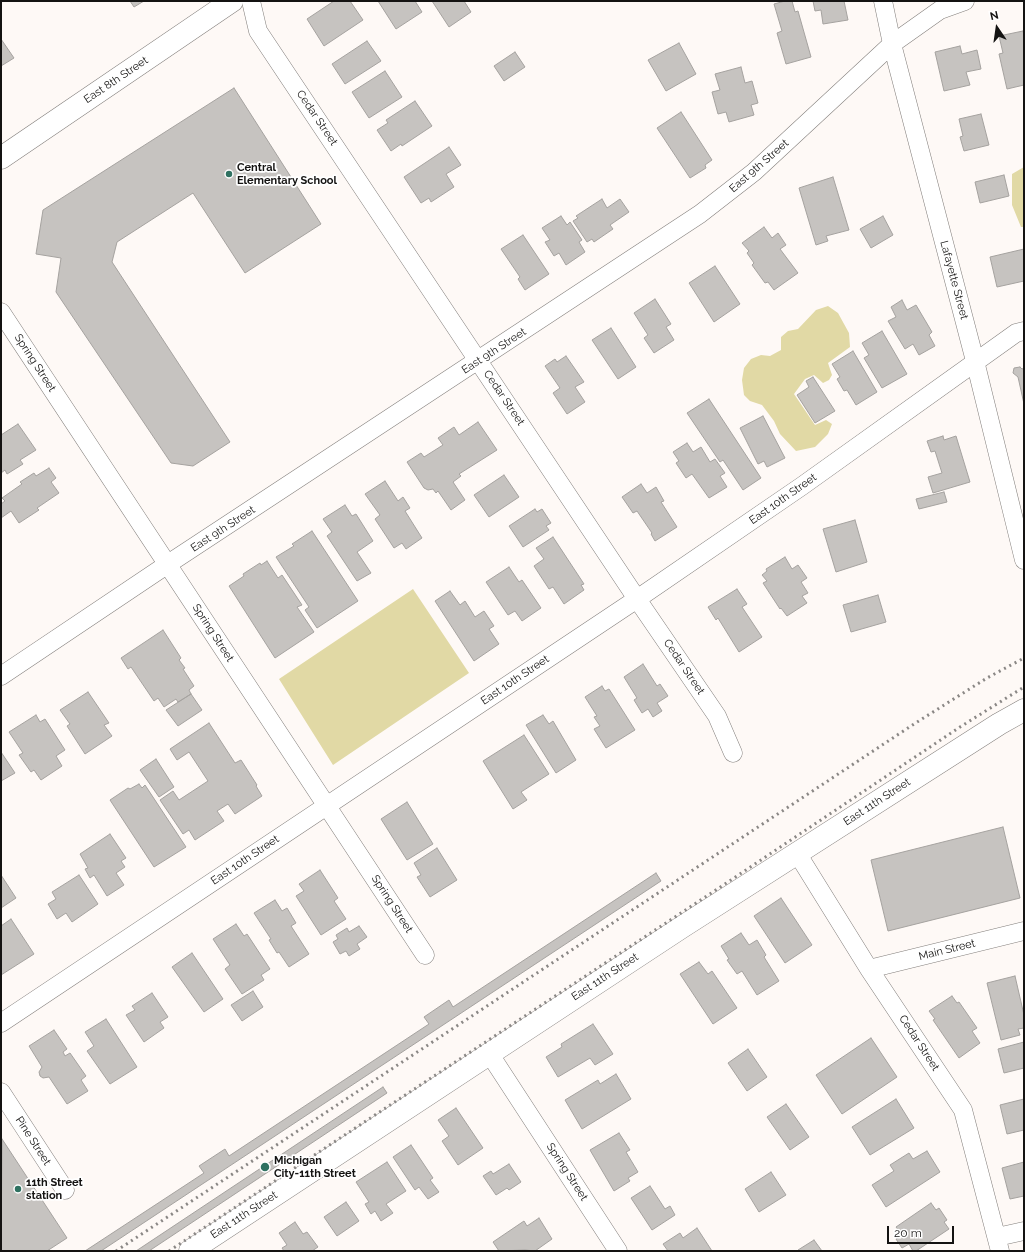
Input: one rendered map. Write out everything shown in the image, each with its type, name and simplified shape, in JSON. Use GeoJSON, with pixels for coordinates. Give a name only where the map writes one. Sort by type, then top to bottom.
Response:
{"type":"FeatureCollection","features":[{"type":"Feature","properties":{"kind":"street","name":"East 8th Street"},"geometry":{"type":"LineString","coordinates":[[1,158],[232,1]]}},
{"type":"Feature","properties":{"kind":"street","name":"Cedar Street"},"geometry":{"type":"LineString","coordinates":[[251,1],[258,31],[717,716],[733,753]]}},
{"type":"Feature","properties":{"kind":"street","name":"Lafayette Street"},"geometry":{"type":"LineString","coordinates":[[883,1],[892,44],[975,361],[1024,560]]}},
{"type":"Feature","properties":{"kind":"street","name":"East 9th Street"},"geometry":{"type":"LineString","coordinates":[[1,676],[168,564],[700,214],[754,172],[892,44],[940,10],[965,1]]}},
{"type":"Feature","properties":{"kind":"street","name":"Spring Street"},"geometry":{"type":"LineString","coordinates":[[1,312],[425,954]]}},
{"type":"Feature","properties":{"kind":"street","name":"East 10th Street"},"geometry":{"type":"LineString","coordinates":[[1,1023],[637,598],[802,486],[975,361],[1016,333],[1024,331]]}},
{"type":"Feature","properties":{"kind":"street","name":"East 11th Street"},"geometry":{"type":"LineString","coordinates":[[190,1251],[490,1052],[676,931],[999,724],[1024,710]]}},
{"type":"Feature","properties":{"kind":"street","name":"Cedar Street"},"geometry":{"type":"LineString","coordinates":[[797,853],[869,969],[963,1110],[998,1244]]}},
{"type":"Feature","properties":{"kind":"street","name":"Main Street"},"geometry":{"type":"LineString","coordinates":[[869,969],[1024,931]]}},
{"type":"Feature","properties":{"kind":"street","name":"Spring Street"},"geometry":{"type":"LineString","coordinates":[[490,1052],[618,1251]]}},
{"type":"Feature","properties":{"kind":"street","name":"Pine Street"},"geometry":{"type":"LineString","coordinates":[[1,1092],[65,1190]]}},
{"type":"Feature","properties":{"kind":"street"},"geometry":{"type":"LineString","coordinates":[[998,1244],[1024,1231]]}},
{"type":"Feature","properties":{"kind":"shaded area"},"geometry":{"type":"Polygon","coordinates":[[[1024,167],[1024,227],[1021,227],[1012,205],[1012,174],[1024,167]]]}},
{"type":"Feature","properties":{"kind":"shaded area"},"geometry":{"type":"Polygon","coordinates":[[[828,306],[838,313],[849,333],[850,347],[828,363],[832,375],[829,380],[823,383],[814,375],[805,379],[794,394],[815,425],[826,420],[832,424],[828,434],[815,447],[796,451],[780,434],[774,421],[762,405],[750,401],[744,395],[742,380],[744,368],[751,359],[761,355],[770,356],[781,350],[781,337],[788,331],[798,329],[816,310],[828,306]]]}},
{"type":"Feature","properties":{"kind":"shaded area"},"geometry":{"type":"Polygon","coordinates":[[[413,589],[469,673],[333,765],[279,679],[413,589]]]}},
{"type":"Feature","properties":{"kind":"building"},"geometry":{"type":"Polygon","coordinates":[[[130,1],[144,1],[134,7],[130,1]]]}},
{"type":"Feature","properties":{"kind":"building"},"geometry":{"type":"Polygon","coordinates":[[[334,1],[350,1],[363,20],[324,46],[307,19],[334,1]]]}},
{"type":"Feature","properties":{"kind":"building"},"geometry":{"type":"Polygon","coordinates":[[[378,1],[415,1],[422,12],[396,29],[378,1]]]}},
{"type":"Feature","properties":{"kind":"building"},"geometry":{"type":"Polygon","coordinates":[[[432,1],[464,1],[471,12],[449,27],[432,1]]]}},
{"type":"Feature","properties":{"kind":"building"},"geometry":{"type":"Polygon","coordinates":[[[792,1],[795,12],[798,11],[811,57],[786,64],[777,33],[782,31],[774,4],[792,1]]]}},
{"type":"Feature","properties":{"kind":"building"},"geometry":{"type":"Polygon","coordinates":[[[813,1],[844,1],[848,20],[823,24],[821,10],[815,11],[813,1]]]}},
{"type":"Feature","properties":{"kind":"building"},"geometry":{"type":"Polygon","coordinates":[[[1023,31],[1024,85],[1007,89],[999,54],[1003,53],[999,36],[1023,31]]]}},
{"type":"Feature","properties":{"kind":"building"},"geometry":{"type":"Polygon","coordinates":[[[1,39],[14,58],[1,66],[1,39]]]}},
{"type":"Feature","properties":{"kind":"building"},"geometry":{"type":"Polygon","coordinates":[[[367,41],[381,61],[345,84],[332,64],[367,41]]]}},
{"type":"Feature","properties":{"kind":"building"},"geometry":{"type":"Polygon","coordinates":[[[679,43],[696,74],[666,91],[648,60],[679,43]]]}},
{"type":"Feature","properties":{"kind":"building"},"geometry":{"type":"Polygon","coordinates":[[[960,46],[962,54],[977,50],[981,69],[966,72],[970,85],[944,91],[935,52],[960,46]]]}},
{"type":"Feature","properties":{"kind":"building"},"geometry":{"type":"Polygon","coordinates":[[[515,52],[525,67],[504,81],[494,66],[515,52]]]}},
{"type":"Feature","properties":{"kind":"building"},"geometry":{"type":"Polygon","coordinates":[[[741,67],[745,83],[752,81],[758,103],[751,105],[754,115],[729,122],[726,112],[718,114],[712,92],[720,90],[715,74],[741,67]]]}},
{"type":"Feature","properties":{"kind":"building"},"geometry":{"type":"Polygon","coordinates":[[[385,71],[402,97],[369,118],[352,92],[385,71]]]}},
{"type":"Feature","properties":{"kind":"building"},"geometry":{"type":"Polygon","coordinates":[[[234,88],[321,224],[245,273],[193,193],[117,242],[112,262],[230,442],[193,466],[171,463],[56,292],[61,258],[36,254],[43,210],[234,88]]]}},
{"type":"Feature","properties":{"kind":"building"},"geometry":{"type":"Polygon","coordinates":[[[415,101],[432,126],[402,146],[401,144],[391,151],[377,130],[388,123],[386,120],[415,101]]]}},
{"type":"Feature","properties":{"kind":"building"},"geometry":{"type":"Polygon","coordinates":[[[681,112],[712,160],[705,165],[706,168],[690,178],[657,128],[681,112]]]}},
{"type":"Feature","properties":{"kind":"building"},"geometry":{"type":"Polygon","coordinates":[[[981,114],[989,145],[964,151],[960,137],[963,136],[959,119],[981,114]]]}},
{"type":"Feature","properties":{"kind":"building"},"geometry":{"type":"Polygon","coordinates":[[[449,147],[461,165],[446,174],[454,187],[431,202],[429,198],[421,203],[404,177],[449,147]]]}},
{"type":"Feature","properties":{"kind":"building"},"geometry":{"type":"Polygon","coordinates":[[[1004,175],[1009,196],[980,203],[975,182],[1004,175]]]}},
{"type":"Feature","properties":{"kind":"building"},"geometry":{"type":"Polygon","coordinates":[[[833,177],[849,230],[826,236],[828,241],[816,245],[799,188],[833,177]]]}},
{"type":"Feature","properties":{"kind":"building"},"geometry":{"type":"Polygon","coordinates":[[[602,199],[607,208],[620,199],[629,212],[610,225],[613,229],[594,242],[592,239],[587,242],[573,221],[578,218],[576,216],[602,199]]]}},
{"type":"Feature","properties":{"kind":"building"},"geometry":{"type":"Polygon","coordinates":[[[561,216],[567,225],[570,222],[582,240],[579,242],[585,252],[566,265],[559,253],[554,256],[545,242],[550,240],[542,228],[561,216]]]}},
{"type":"Feature","properties":{"kind":"building"},"geometry":{"type":"Polygon","coordinates":[[[883,216],[893,235],[871,248],[860,229],[883,216]]]}},
{"type":"Feature","properties":{"kind":"building"},"geometry":{"type":"Polygon","coordinates":[[[764,227],[772,238],[778,233],[786,245],[780,249],[798,273],[774,290],[768,282],[765,283],[752,265],[754,263],[747,253],[749,251],[742,243],[764,227]]]}},
{"type":"Feature","properties":{"kind":"building"},"geometry":{"type":"Polygon","coordinates":[[[523,235],[549,274],[525,290],[518,279],[520,277],[501,249],[523,235]]]}},
{"type":"Feature","properties":{"kind":"building"},"geometry":{"type":"Polygon","coordinates":[[[1024,249],[1024,281],[997,287],[990,257],[1024,249]]]}},
{"type":"Feature","properties":{"kind":"building"},"geometry":{"type":"Polygon","coordinates":[[[715,266],[740,304],[714,322],[689,283],[715,266]]]}},
{"type":"Feature","properties":{"kind":"building"},"geometry":{"type":"Polygon","coordinates":[[[655,299],[671,324],[666,327],[674,340],[654,353],[644,338],[648,335],[634,313],[655,299]]]}},
{"type":"Feature","properties":{"kind":"building"},"geometry":{"type":"Polygon","coordinates":[[[902,300],[907,310],[916,305],[932,332],[929,335],[935,346],[919,355],[913,344],[905,349],[888,321],[896,317],[891,307],[902,300]]]}},
{"type":"Feature","properties":{"kind":"building"},"geometry":{"type":"Polygon","coordinates":[[[611,328],[636,367],[618,379],[592,340],[611,328]]]}},
{"type":"Feature","properties":{"kind":"building"},"geometry":{"type":"Polygon","coordinates":[[[882,331],[907,374],[882,388],[864,358],[869,355],[862,343],[882,331]]]}},
{"type":"Feature","properties":{"kind":"building"},"geometry":{"type":"Polygon","coordinates":[[[853,351],[877,392],[856,405],[847,390],[844,391],[837,379],[840,377],[832,364],[853,351]]]}},
{"type":"Feature","properties":{"kind":"building"},"geometry":{"type":"Polygon","coordinates":[[[566,356],[584,382],[575,387],[585,402],[567,414],[553,393],[560,388],[545,366],[555,359],[557,362],[566,356]]]}},
{"type":"Feature","properties":{"kind":"building"},"geometry":{"type":"Polygon","coordinates":[[[1020,367],[1022,369],[1024,368],[1024,404],[1018,377],[1013,373],[1014,368],[1020,367]]]}},
{"type":"Feature","properties":{"kind":"building"},"geometry":{"type":"Polygon","coordinates":[[[813,377],[835,411],[815,423],[797,395],[809,387],[806,381],[813,377]]]}},
{"type":"Feature","properties":{"kind":"building"},"geometry":{"type":"Polygon","coordinates":[[[709,399],[761,478],[743,490],[723,460],[720,462],[687,413],[709,399]]]}},
{"type":"Feature","properties":{"kind":"building"},"geometry":{"type":"Polygon","coordinates":[[[763,416],[785,458],[767,467],[764,461],[758,464],[740,428],[763,416]]]}},
{"type":"Feature","properties":{"kind":"building"},"geometry":{"type":"Polygon","coordinates":[[[478,422],[497,450],[459,474],[461,476],[453,482],[465,500],[451,510],[438,491],[436,493],[433,489],[428,490],[424,488],[407,462],[421,453],[424,457],[443,445],[438,438],[454,427],[459,435],[478,422]]]}},
{"type":"Feature","properties":{"kind":"building"},"geometry":{"type":"Polygon","coordinates":[[[18,424],[36,450],[20,460],[23,464],[7,474],[5,470],[1,473],[1,435],[18,424]]]}},
{"type":"Feature","properties":{"kind":"building"},"geometry":{"type":"Polygon","coordinates":[[[943,436],[944,440],[956,436],[970,482],[933,493],[928,477],[942,473],[935,451],[931,452],[927,441],[943,436]]]}},
{"type":"Feature","properties":{"kind":"building"},"geometry":{"type":"Polygon","coordinates":[[[687,443],[693,452],[701,447],[710,462],[715,459],[725,473],[720,476],[727,487],[709,498],[692,474],[686,478],[676,463],[679,461],[673,452],[687,443]]]}},
{"type":"Feature","properties":{"kind":"building"},"geometry":{"type":"Polygon","coordinates":[[[49,468],[56,478],[51,482],[59,493],[37,508],[39,510],[19,523],[11,511],[1,518],[1,504],[5,501],[2,498],[22,484],[20,482],[34,473],[36,476],[49,468]]]}},
{"type":"Feature","properties":{"kind":"building"},"geometry":{"type":"Polygon","coordinates":[[[504,475],[519,497],[489,517],[474,495],[504,475]]]}},
{"type":"Feature","properties":{"kind":"building"},"geometry":{"type":"Polygon","coordinates":[[[385,481],[398,501],[403,497],[410,508],[405,511],[422,538],[406,549],[402,543],[394,548],[375,519],[380,515],[365,494],[385,481]]]}},
{"type":"Feature","properties":{"kind":"building"},"geometry":{"type":"Polygon","coordinates":[[[641,484],[647,493],[656,487],[664,501],[661,502],[677,527],[655,541],[651,534],[652,533],[637,511],[633,513],[622,497],[641,484]]]}},
{"type":"Feature","properties":{"kind":"building"},"geometry":{"type":"Polygon","coordinates":[[[944,492],[947,502],[919,509],[916,499],[944,492]]]}},
{"type":"Feature","properties":{"kind":"building"},"geometry":{"type":"Polygon","coordinates":[[[345,505],[352,516],[356,514],[373,541],[357,552],[371,573],[357,581],[327,536],[332,532],[323,519],[345,505]]]}},
{"type":"Feature","properties":{"kind":"building"},"geometry":{"type":"Polygon","coordinates":[[[535,509],[537,512],[542,509],[551,523],[546,526],[549,530],[523,547],[509,526],[535,509]]]}},
{"type":"Feature","properties":{"kind":"building"},"geometry":{"type":"Polygon","coordinates":[[[855,520],[867,562],[836,572],[823,529],[855,520]]]}},
{"type":"Feature","properties":{"kind":"building"},"geometry":{"type":"Polygon","coordinates":[[[312,531],[358,601],[317,628],[305,610],[309,607],[276,557],[294,546],[292,544],[312,531]]]}},
{"type":"Feature","properties":{"kind":"building"},"geometry":{"type":"Polygon","coordinates":[[[553,537],[584,584],[581,585],[584,590],[564,604],[553,587],[549,589],[534,566],[544,559],[536,548],[553,537]]]}},
{"type":"Feature","properties":{"kind":"building"},"geometry":{"type":"Polygon","coordinates":[[[785,557],[792,569],[798,565],[807,578],[801,582],[808,593],[802,596],[807,603],[787,616],[781,608],[780,609],[763,583],[767,581],[762,575],[767,571],[766,569],[785,557]]]}},
{"type":"Feature","properties":{"kind":"building"},"geometry":{"type":"Polygon","coordinates":[[[267,561],[278,578],[282,575],[302,605],[297,607],[314,632],[275,658],[229,586],[244,576],[243,574],[260,563],[261,565],[267,561]]]}},
{"type":"Feature","properties":{"kind":"building"},"geometry":{"type":"Polygon","coordinates":[[[509,567],[519,582],[522,580],[541,608],[522,621],[515,611],[508,615],[486,582],[509,567]]]}},
{"type":"Feature","properties":{"kind":"building"},"geometry":{"type":"Polygon","coordinates":[[[737,589],[747,604],[742,607],[762,637],[739,652],[718,618],[716,620],[708,607],[737,589]]]}},
{"type":"Feature","properties":{"kind":"building"},"geometry":{"type":"Polygon","coordinates":[[[450,591],[460,605],[465,601],[475,617],[484,611],[494,626],[489,629],[499,644],[474,661],[435,601],[450,591]]]}},
{"type":"Feature","properties":{"kind":"building"},"geometry":{"type":"Polygon","coordinates":[[[878,595],[886,622],[851,632],[843,605],[878,595]]]}},
{"type":"Feature","properties":{"kind":"building"},"geometry":{"type":"Polygon","coordinates":[[[163,630],[181,658],[179,660],[185,668],[183,669],[194,686],[189,690],[191,694],[178,702],[176,699],[164,707],[158,698],[154,701],[131,667],[128,669],[121,658],[163,630]]]}},
{"type":"Feature","properties":{"kind":"building"},"geometry":{"type":"Polygon","coordinates":[[[643,664],[657,686],[660,684],[668,696],[657,703],[662,711],[653,717],[648,709],[642,713],[634,700],[637,698],[624,677],[643,664]]]}},
{"type":"Feature","properties":{"kind":"building"},"geometry":{"type":"Polygon","coordinates":[[[602,686],[605,691],[609,689],[635,730],[606,748],[594,729],[600,726],[594,717],[597,716],[585,697],[602,686]]]}},
{"type":"Feature","properties":{"kind":"building"},"geometry":{"type":"Polygon","coordinates":[[[88,692],[109,723],[104,725],[112,736],[85,754],[67,726],[70,724],[60,710],[88,692]]]}},
{"type":"Feature","properties":{"kind":"building"},"geometry":{"type":"Polygon","coordinates":[[[191,694],[202,710],[178,726],[166,710],[191,694]]]}},
{"type":"Feature","properties":{"kind":"building"},"geometry":{"type":"Polygon","coordinates":[[[36,715],[40,722],[45,719],[65,750],[56,756],[62,766],[41,780],[34,770],[31,772],[19,755],[23,753],[9,732],[36,715]]]}},
{"type":"Feature","properties":{"kind":"building"},"geometry":{"type":"Polygon","coordinates":[[[543,715],[549,724],[553,721],[576,760],[556,773],[526,725],[543,715]]]}},
{"type":"Feature","properties":{"kind":"building"},"geometry":{"type":"Polygon","coordinates":[[[209,723],[235,763],[241,760],[257,785],[256,786],[262,796],[235,814],[228,804],[217,811],[224,821],[195,840],[189,830],[183,834],[160,800],[173,791],[179,800],[208,781],[189,752],[177,760],[170,749],[209,723]]]}},
{"type":"Feature","properties":{"kind":"building"},"geometry":{"type":"Polygon","coordinates":[[[524,735],[549,774],[521,792],[527,800],[513,809],[483,761],[524,735]]]}},
{"type":"Feature","properties":{"kind":"building"},"geometry":{"type":"Polygon","coordinates":[[[1,752],[15,773],[1,781],[1,752]]]}},
{"type":"Feature","properties":{"kind":"building"},"geometry":{"type":"Polygon","coordinates":[[[156,759],[174,787],[159,797],[140,770],[156,759]]]}},
{"type":"Feature","properties":{"kind":"building"},"geometry":{"type":"Polygon","coordinates":[[[139,784],[142,788],[145,785],[186,847],[154,867],[110,800],[128,788],[130,789],[139,784]]]}},
{"type":"Feature","properties":{"kind":"building"},"geometry":{"type":"Polygon","coordinates":[[[407,802],[433,844],[407,860],[381,819],[407,802]]]}},
{"type":"Feature","properties":{"kind":"building"},"geometry":{"type":"Polygon","coordinates":[[[1003,827],[1020,898],[888,931],[871,860],[1003,827]]]}},
{"type":"Feature","properties":{"kind":"building"},"geometry":{"type":"Polygon","coordinates":[[[110,834],[126,858],[121,861],[125,867],[116,873],[124,885],[107,896],[94,875],[90,878],[85,869],[88,868],[80,854],[110,834]]]}},
{"type":"Feature","properties":{"kind":"building"},"geometry":{"type":"Polygon","coordinates":[[[437,848],[457,880],[430,897],[417,877],[421,875],[414,863],[437,848]]]}},
{"type":"Feature","properties":{"kind":"building"},"geometry":{"type":"Polygon","coordinates":[[[320,870],[338,898],[334,901],[346,919],[321,935],[296,896],[304,891],[299,884],[320,870]]]}},
{"type":"Feature","properties":{"kind":"building"},"geometry":{"type":"Polygon","coordinates":[[[656,873],[661,881],[101,1251],[85,1251],[204,1173],[199,1166],[225,1149],[229,1156],[429,1024],[424,1017],[449,1000],[453,1007],[656,873]]]}},
{"type":"Feature","properties":{"kind":"building"},"geometry":{"type":"Polygon","coordinates":[[[1,875],[16,898],[1,908],[1,875]]]}},
{"type":"Feature","properties":{"kind":"building"},"geometry":{"type":"Polygon","coordinates":[[[79,875],[98,904],[72,922],[66,913],[57,919],[48,904],[56,899],[52,892],[79,875]]]}},
{"type":"Feature","properties":{"kind":"building"},"geometry":{"type":"Polygon","coordinates":[[[781,898],[812,945],[785,963],[754,916],[781,898]]]}},
{"type":"Feature","properties":{"kind":"building"},"geometry":{"type":"Polygon","coordinates":[[[275,900],[282,911],[287,908],[296,923],[291,926],[309,954],[289,967],[279,952],[277,953],[269,940],[271,939],[254,913],[275,900]]]}},
{"type":"Feature","properties":{"kind":"building"},"geometry":{"type":"Polygon","coordinates":[[[11,919],[34,954],[1,975],[1,926],[11,919]]]}},
{"type":"Feature","properties":{"kind":"building"},"geometry":{"type":"Polygon","coordinates":[[[236,924],[244,936],[247,934],[270,969],[261,975],[264,980],[242,994],[225,969],[230,965],[213,939],[236,924]]]}},
{"type":"Feature","properties":{"kind":"building"},"geometry":{"type":"Polygon","coordinates":[[[359,926],[367,937],[357,944],[360,949],[349,956],[346,951],[340,954],[333,942],[338,939],[336,935],[347,928],[349,932],[359,926]]]}},
{"type":"Feature","properties":{"kind":"building"},"geometry":{"type":"Polygon","coordinates":[[[741,933],[749,945],[757,940],[766,955],[764,957],[779,981],[757,995],[742,971],[737,974],[727,960],[729,959],[721,946],[741,933]]]}},
{"type":"Feature","properties":{"kind":"building"},"geometry":{"type":"Polygon","coordinates":[[[192,953],[223,999],[204,1012],[172,967],[192,953]]]}},
{"type":"Feature","properties":{"kind":"building"},"geometry":{"type":"Polygon","coordinates":[[[699,962],[708,974],[712,971],[737,1008],[713,1024],[680,974],[699,962]]]}},
{"type":"Feature","properties":{"kind":"building"},"geometry":{"type":"Polygon","coordinates":[[[1015,976],[1024,1015],[1024,1028],[1018,1029],[1020,1035],[1001,1040],[987,983],[1015,976]]]}},
{"type":"Feature","properties":{"kind":"building"},"geometry":{"type":"Polygon","coordinates":[[[253,991],[263,1007],[242,1021],[231,1005],[253,991]]]}},
{"type":"Feature","properties":{"kind":"building"},"geometry":{"type":"Polygon","coordinates":[[[152,993],[168,1017],[160,1022],[164,1028],[144,1042],[126,1015],[135,1010],[132,1006],[152,993]]]}},
{"type":"Feature","properties":{"kind":"building"},"geometry":{"type":"Polygon","coordinates":[[[952,996],[957,1003],[959,1002],[977,1028],[972,1031],[980,1043],[959,1058],[933,1020],[935,1019],[929,1011],[952,996]]]}},
{"type":"Feature","properties":{"kind":"building"},"geometry":{"type":"Polygon","coordinates":[[[106,1019],[137,1067],[110,1084],[87,1051],[94,1046],[85,1032],[106,1019]]]}},
{"type":"Feature","properties":{"kind":"building"},"geometry":{"type":"Polygon","coordinates":[[[593,1024],[613,1054],[595,1065],[590,1058],[558,1077],[546,1057],[562,1047],[561,1044],[593,1024]]]}},
{"type":"Feature","properties":{"kind":"building"},"geometry":{"type":"Polygon","coordinates":[[[54,1030],[67,1049],[63,1052],[65,1056],[70,1053],[86,1076],[81,1080],[88,1091],[67,1104],[49,1077],[43,1078],[40,1076],[39,1072],[42,1067],[29,1046],[54,1030]]]}},
{"type":"Feature","properties":{"kind":"building"},"geometry":{"type":"Polygon","coordinates":[[[871,1038],[897,1077],[842,1114],[816,1075],[871,1038]]]}},
{"type":"Feature","properties":{"kind":"building"},"geometry":{"type":"Polygon","coordinates":[[[1024,1042],[1024,1068],[1004,1073],[998,1049],[1024,1042]]]}},
{"type":"Feature","properties":{"kind":"building"},"geometry":{"type":"Polygon","coordinates":[[[748,1049],[767,1077],[747,1091],[728,1063],[748,1049]]]}},
{"type":"Feature","properties":{"kind":"building"},"geometry":{"type":"Polygon","coordinates":[[[616,1074],[631,1099],[582,1129],[565,1100],[598,1080],[600,1084],[616,1074]]]}},
{"type":"Feature","properties":{"kind":"building"},"geometry":{"type":"Polygon","coordinates":[[[383,1087],[387,1093],[149,1251],[136,1251],[383,1087]]]}},
{"type":"Feature","properties":{"kind":"building"},"geometry":{"type":"Polygon","coordinates":[[[896,1099],[914,1128],[870,1155],[852,1127],[896,1099]]]}},
{"type":"Feature","properties":{"kind":"building"},"geometry":{"type":"Polygon","coordinates":[[[1024,1099],[1024,1130],[1007,1134],[1000,1105],[1024,1099]]]}},
{"type":"Feature","properties":{"kind":"building"},"geometry":{"type":"Polygon","coordinates":[[[786,1104],[809,1137],[790,1150],[767,1117],[786,1104]]]}},
{"type":"Feature","properties":{"kind":"building"},"geometry":{"type":"Polygon","coordinates":[[[456,1108],[483,1148],[458,1165],[442,1141],[449,1136],[438,1120],[456,1108]]]}},
{"type":"Feature","properties":{"kind":"building"},"geometry":{"type":"Polygon","coordinates":[[[619,1133],[630,1150],[626,1152],[638,1172],[628,1178],[630,1181],[614,1191],[590,1150],[619,1133]]]}},
{"type":"Feature","properties":{"kind":"building","name":"11th Street station"},"geometry":{"type":"Polygon","coordinates":[[[2,1139],[67,1238],[47,1251],[1,1251],[2,1139]]]}},
{"type":"Feature","properties":{"kind":"building"},"geometry":{"type":"Polygon","coordinates":[[[411,1145],[433,1178],[430,1180],[439,1192],[428,1199],[419,1187],[415,1190],[393,1157],[411,1145]]]}},
{"type":"Feature","properties":{"kind":"building"},"geometry":{"type":"Polygon","coordinates":[[[927,1151],[940,1172],[886,1207],[872,1185],[894,1171],[890,1165],[909,1153],[913,1159],[927,1151]]]}},
{"type":"Feature","properties":{"kind":"building"},"geometry":{"type":"Polygon","coordinates":[[[387,1162],[406,1191],[386,1204],[393,1213],[381,1221],[375,1211],[371,1214],[365,1204],[369,1202],[356,1182],[387,1162]]]}},
{"type":"Feature","properties":{"kind":"building"},"geometry":{"type":"Polygon","coordinates":[[[1024,1162],[1024,1196],[1010,1199],[1002,1168],[1024,1162]]]}},
{"type":"Feature","properties":{"kind":"building"},"geometry":{"type":"Polygon","coordinates":[[[509,1164],[521,1182],[509,1190],[507,1188],[496,1195],[483,1176],[491,1171],[493,1174],[509,1164]]]}},
{"type":"Feature","properties":{"kind":"building"},"geometry":{"type":"Polygon","coordinates":[[[771,1172],[786,1195],[759,1212],[745,1189],[771,1172]]]}},
{"type":"Feature","properties":{"kind":"building"},"geometry":{"type":"Polygon","coordinates":[[[650,1186],[665,1209],[670,1206],[675,1215],[652,1230],[631,1198],[650,1186]]]}},
{"type":"Feature","properties":{"kind":"building"},"geometry":{"type":"Polygon","coordinates":[[[346,1202],[359,1221],[337,1236],[324,1217],[346,1202]]]}},
{"type":"Feature","properties":{"kind":"building"},"geometry":{"type":"Polygon","coordinates":[[[931,1203],[936,1210],[939,1208],[947,1220],[944,1222],[949,1229],[916,1251],[913,1251],[909,1244],[902,1248],[896,1239],[902,1235],[896,1227],[931,1203]]]}},
{"type":"Feature","properties":{"kind":"building"},"geometry":{"type":"Polygon","coordinates":[[[539,1218],[552,1239],[535,1251],[499,1251],[493,1242],[524,1221],[527,1226],[539,1218]]]}},
{"type":"Feature","properties":{"kind":"building"},"geometry":{"type":"Polygon","coordinates":[[[295,1222],[303,1234],[307,1232],[318,1247],[312,1251],[284,1251],[282,1248],[287,1245],[279,1233],[295,1222]]]}},
{"type":"Feature","properties":{"kind":"building"},"geometry":{"type":"Polygon","coordinates":[[[697,1228],[712,1251],[668,1251],[663,1244],[680,1233],[683,1238],[697,1228]]]}},
{"type":"Feature","properties":{"kind":"building"},"geometry":{"type":"Polygon","coordinates":[[[814,1240],[822,1251],[798,1251],[798,1250],[814,1240]]]}},
{"type":"Feature","properties":{"kind":"railway"},"geometry":{"type":"LineString","coordinates":[[116,1251],[914,724],[987,678],[1024,658]]}},
{"type":"Feature","properties":{"kind":"railway"},"geometry":{"type":"LineString","coordinates":[[169,1251],[960,727],[1024,687]]}},
{"type":"Feature","properties":{"kind":"place","name":"Central Elementary School"},"geometry":{"type":"Point","coordinates":[229,174]}},
{"type":"Feature","properties":{"kind":"place","name":"Michigan City-11th Street"},"geometry":{"type":"Point","coordinates":[265,1167]}},
{"type":"Feature","properties":{"kind":"place","name":"11th Street station"},"geometry":{"type":"Point","coordinates":[18,1189]}}]}
